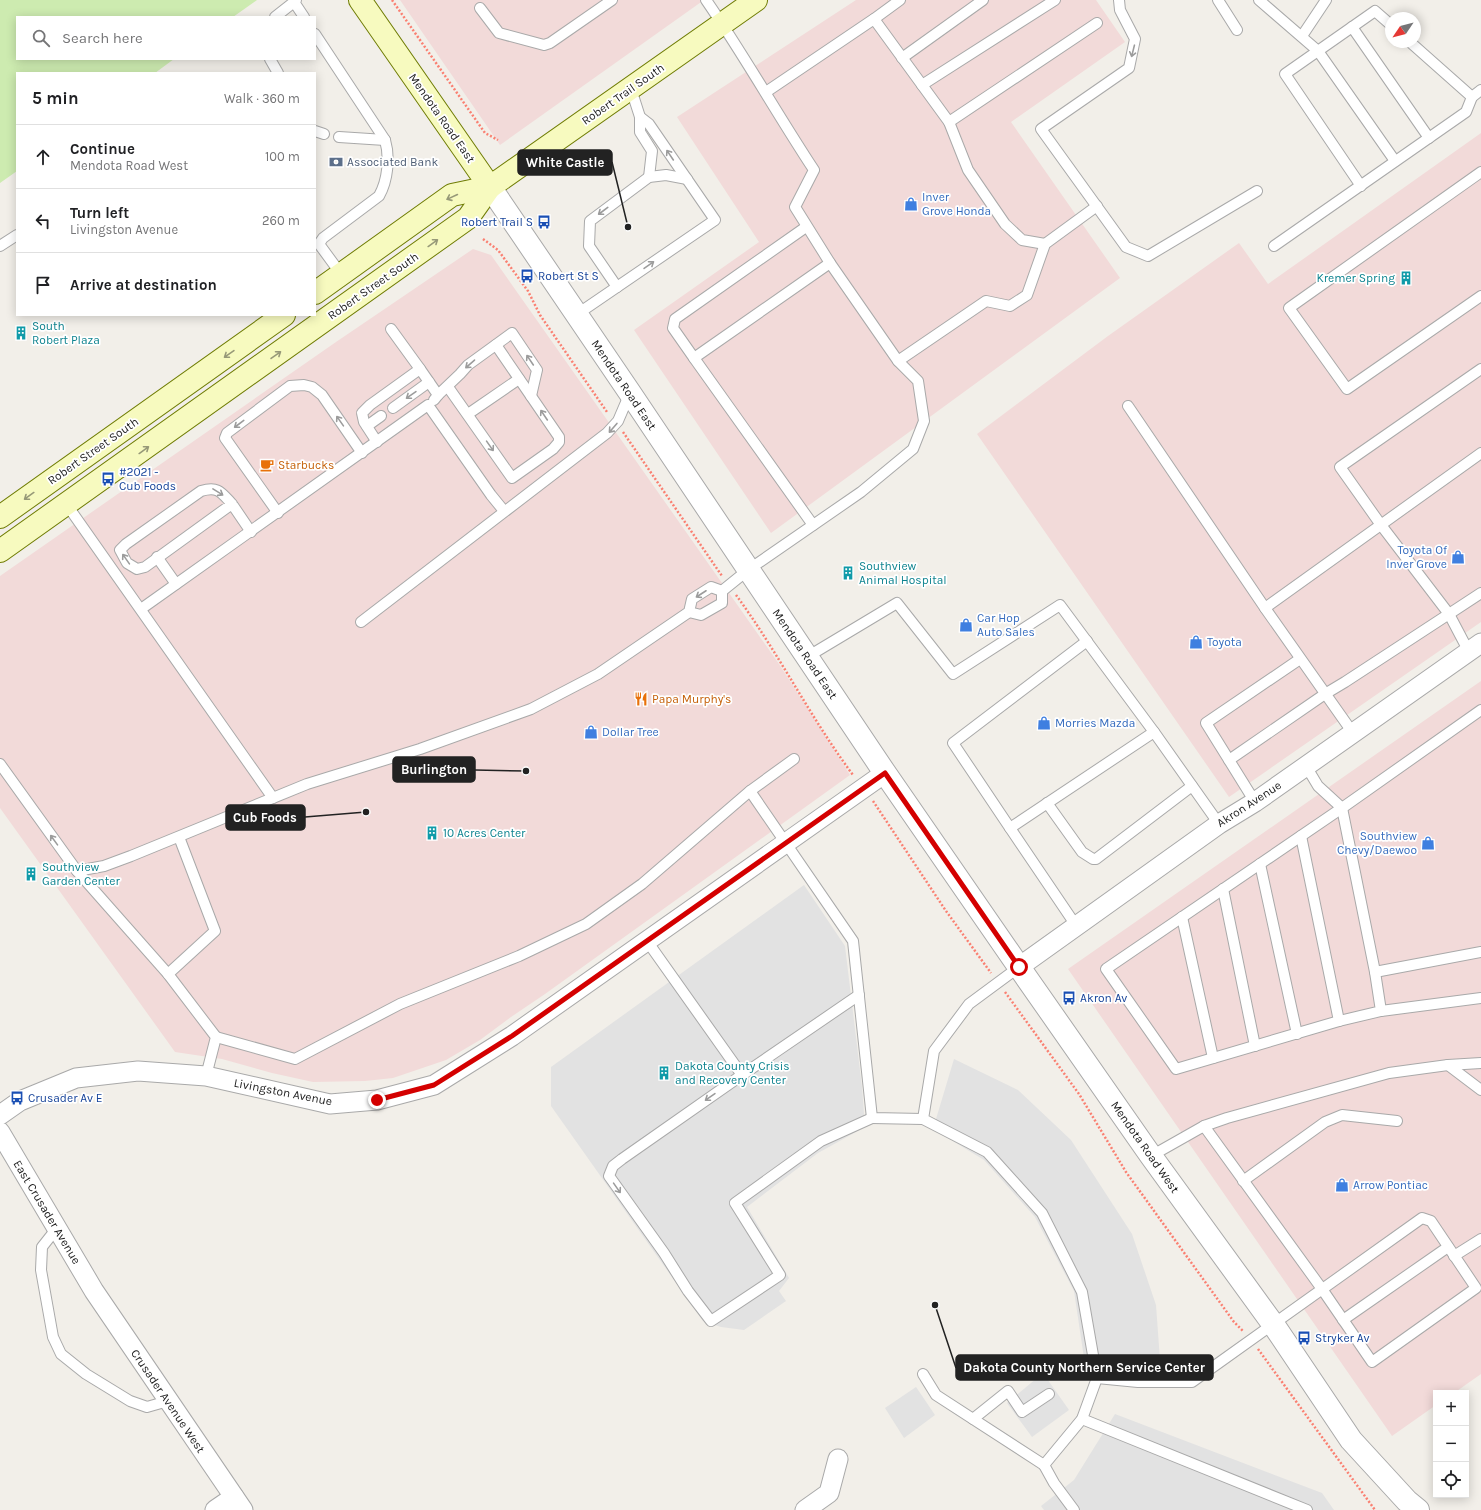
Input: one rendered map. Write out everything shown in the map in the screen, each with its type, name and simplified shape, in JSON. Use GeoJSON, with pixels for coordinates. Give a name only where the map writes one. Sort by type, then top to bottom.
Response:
{"type":"FeatureCollection","features":[{"type":"Feature","properties":{"kind":"main road","name":"Mendota Road East"},"geometry":{"type":"LineString","coordinates":[[360,0],[490,187]]}},
{"type":"Feature","properties":{"kind":"main road","name":"Robert Trail South"},"geometry":{"type":"LineString","coordinates":[[490,187],[756,0]]}},
{"type":"Feature","properties":{"kind":"main road"},"geometry":{"type":"LineString","coordinates":[[316,292],[452,195],[490,187]]}},
{"type":"Feature","properties":{"kind":"main road","name":"Robert Street South"},"geometry":{"type":"LineString","coordinates":[[0,551],[468,218],[490,187]]}},
{"type":"Feature","properties":{"kind":"main road","name":"Robert Street South"},"geometry":{"type":"LineString","coordinates":[[0,516],[283,316]]}},
{"type":"Feature","properties":{"kind":"main road"},"geometry":{"type":"LineString","coordinates":[[66,505],[64,491],[72,465]]}},
{"type":"Feature","properties":{"kind":"main road"},"geometry":{"type":"LineString","coordinates":[[0,516],[4,529],[0,543]]}},
{"type":"Feature","properties":{"kind":"street","name":"Mendota Road East"},"geometry":{"type":"LineString","coordinates":[[490,187],[885,773]]}},
{"type":"Feature","properties":{"kind":"street","name":"Akron Avenue"},"geometry":{"type":"LineString","coordinates":[[1019,967],[1219,824],[1255,802],[1475,648]]}},
{"type":"Feature","properties":{"kind":"street","name":"Livingston Avenue"},"geometry":{"type":"LineString","coordinates":[[0,1115],[20,1101],[76,1078],[138,1071],[206,1076],[330,1104],[377,1100],[434,1085],[512,1036],[885,773]]}},
{"type":"Feature","properties":{"kind":"street","name":"Mendota Road West"},"geometry":{"type":"LineString","coordinates":[[885,773],[1151,1156],[1273,1324],[1351,1440],[1407,1501],[1418,1510]]}},
{"type":"Feature","properties":{"kind":"street","name":"East Crusader Avenue"},"geometry":{"type":"LineString","coordinates":[[0,1132],[94,1291]]}},
{"type":"Feature","properties":{"kind":"street","name":"Crusader Avenue West"},"geometry":{"type":"LineString","coordinates":[[94,1291],[238,1504]]}},
{"type":"Feature","properties":{"kind":"street"},"geometry":{"type":"LineString","coordinates":[[805,1510],[829,1493],[838,1459]]}},
{"type":"Feature","properties":{"kind":"street"},"geometry":{"type":"LineString","coordinates":[[215,1510],[238,1504]]}},
{"type":"Feature","properties":{"kind":"lane"},"geometry":{"type":"LineString","coordinates":[[480,8],[499,34],[544,45],[550,43],[612,0]]}},
{"type":"Feature","properties":{"kind":"lane"},"geometry":{"type":"LineString","coordinates":[[706,0],[766,92],[814,170],[794,207],[830,263],[898,361],[918,381],[924,421],[913,449],[861,492],[748,570],[722,590]]}},
{"type":"Feature","properties":{"kind":"lane"},"geometry":{"type":"LineString","coordinates":[[766,92],[900,0]]}},
{"type":"Feature","properties":{"kind":"lane"},"geometry":{"type":"LineString","coordinates":[[902,58],[982,0]]}},
{"type":"Feature","properties":{"kind":"lane"},"geometry":{"type":"LineString","coordinates":[[922,85],[1055,0]]}},
{"type":"Feature","properties":{"kind":"lane"},"geometry":{"type":"LineString","coordinates":[[1218,0],[1237,30]]}},
{"type":"Feature","properties":{"kind":"lane"},"geometry":{"type":"LineString","coordinates":[[1259,0],[1318,51],[1395,161]]}},
{"type":"Feature","properties":{"kind":"lane"},"geometry":{"type":"LineString","coordinates":[[1302,36],[1326,0]]}},
{"type":"Feature","properties":{"kind":"lane"},"geometry":{"type":"LineString","coordinates":[[276,16],[295,1],[303,16]]}},
{"type":"Feature","properties":{"kind":"lane"},"geometry":{"type":"LineString","coordinates":[[1120,5],[1135,39],[1129,68],[1041,129],[1126,247],[1148,256],[1258,190]]}},
{"type":"Feature","properties":{"kind":"lane"},"geometry":{"type":"LineString","coordinates":[[1361,186],[1284,74],[1375,11],[1385,20]]}},
{"type":"Feature","properties":{"kind":"lane"},"geometry":{"type":"LineString","coordinates":[[874,19],[949,122],[968,170],[1005,224],[1022,240],[1045,244]]}},
{"type":"Feature","properties":{"kind":"lane"},"geometry":{"type":"LineString","coordinates":[[949,122],[1097,23]]}},
{"type":"Feature","properties":{"kind":"lane"},"geometry":{"type":"LineString","coordinates":[[1352,26],[1429,138]]}},
{"type":"Feature","properties":{"kind":"lane"},"geometry":{"type":"LineString","coordinates":[[316,36],[385,140],[388,150],[385,186],[380,196],[323,238],[319,244],[342,274]]}},
{"type":"Feature","properties":{"kind":"lane"},"geometry":{"type":"LineString","coordinates":[[1417,48],[1472,97]]}},
{"type":"Feature","properties":{"kind":"lane"},"geometry":{"type":"LineString","coordinates":[[271,60],[277,72]]}},
{"type":"Feature","properties":{"kind":"lane"},"geometry":{"type":"LineString","coordinates":[[631,89],[640,117],[640,132],[652,151],[649,178]]}},
{"type":"Feature","properties":{"kind":"lane"},"geometry":{"type":"LineString","coordinates":[[1274,246],[1466,112],[1472,97],[1481,90]]}},
{"type":"Feature","properties":{"kind":"lane"},"geometry":{"type":"LineString","coordinates":[[576,315],[714,220],[649,124],[640,117]]}},
{"type":"Feature","properties":{"kind":"lane"},"geometry":{"type":"LineString","coordinates":[[339,136],[385,140]]}},
{"type":"Feature","properties":{"kind":"lane"},"geometry":{"type":"LineString","coordinates":[[1481,172],[1289,308],[1347,389],[1481,296]]}},
{"type":"Feature","properties":{"kind":"lane"},"geometry":{"type":"LineString","coordinates":[[617,287],[589,246],[590,221],[649,178],[666,175],[687,179]]}},
{"type":"Feature","properties":{"kind":"lane"},"geometry":{"type":"LineString","coordinates":[[898,361],[986,301],[1010,306],[1027,295],[1045,244],[1096,206]]}},
{"type":"Feature","properties":{"kind":"lane"},"geometry":{"type":"LineString","coordinates":[[806,227],[675,319],[673,328],[813,525]]}},
{"type":"Feature","properties":{"kind":"lane"},"geometry":{"type":"LineString","coordinates":[[0,246],[16,235]]}},
{"type":"Feature","properties":{"kind":"lane"},"geometry":{"type":"LineString","coordinates":[[694,358],[830,263]]}},
{"type":"Feature","properties":{"kind":"lane"},"geometry":{"type":"LineString","coordinates":[[391,329],[438,395]]}},
{"type":"Feature","properties":{"kind":"lane"},"geometry":{"type":"LineString","coordinates":[[141,610],[428,405],[448,387],[468,365],[512,333],[537,370],[531,396]]}},
{"type":"Feature","properties":{"kind":"lane"},"geometry":{"type":"LineString","coordinates":[[448,387],[512,478],[553,449],[559,442],[559,437],[496,345]]}},
{"type":"Feature","properties":{"kind":"lane"},"geometry":{"type":"LineString","coordinates":[[378,442],[364,422],[362,413],[370,405],[420,369]]}},
{"type":"Feature","properties":{"kind":"lane"},"geometry":{"type":"LineString","coordinates":[[1475,648],[1381,525],[1340,467],[1481,369]]}},
{"type":"Feature","properties":{"kind":"lane"},"geometry":{"type":"LineString","coordinates":[[468,414],[519,379]]}},
{"type":"Feature","properties":{"kind":"lane"},"geometry":{"type":"LineString","coordinates":[[393,408],[429,382]]}},
{"type":"Feature","properties":{"kind":"lane"},"geometry":{"type":"LineString","coordinates":[[278,513],[225,438],[227,433],[290,386],[304,385],[312,387],[322,395],[362,453]]}},
{"type":"Feature","properties":{"kind":"lane"},"geometry":{"type":"LineString","coordinates":[[361,622],[613,428],[618,422],[630,393]]}},
{"type":"Feature","properties":{"kind":"lane"},"geometry":{"type":"LineString","coordinates":[[428,405],[491,495],[504,511]]}},
{"type":"Feature","properties":{"kind":"lane"},"geometry":{"type":"LineString","coordinates":[[1128,406],[1300,659],[1353,733]]}},
{"type":"Feature","properties":{"kind":"lane"},"geometry":{"type":"LineString","coordinates":[[367,426],[381,416]]}},
{"type":"Feature","properties":{"kind":"lane"},"geometry":{"type":"LineString","coordinates":[[1265,608],[1481,453]]}},
{"type":"Feature","properties":{"kind":"lane"},"geometry":{"type":"LineString","coordinates":[[232,504],[145,567],[137,569],[127,563],[120,550],[126,544],[201,490],[212,488],[219,491],[232,504],[251,532]]}},
{"type":"Feature","properties":{"kind":"lane"},"geometry":{"type":"LineString","coordinates":[[66,505],[274,798]]}},
{"type":"Feature","properties":{"kind":"lane"},"geometry":{"type":"LineString","coordinates":[[157,557],[176,584]]}},
{"type":"Feature","properties":{"kind":"lane"},"geometry":{"type":"LineString","coordinates":[[77,871],[104,866],[131,856],[306,784],[420,749],[531,709],[598,674],[689,612],[692,599],[711,587],[722,590]]}},
{"type":"Feature","properties":{"kind":"lane"},"geometry":{"type":"LineString","coordinates":[[689,612],[701,615],[722,603],[722,590]]}},
{"type":"Feature","properties":{"kind":"lane"},"geometry":{"type":"LineString","coordinates":[[1229,760],[1325,694],[1481,594]]}},
{"type":"Feature","properties":{"kind":"lane"},"geometry":{"type":"LineString","coordinates":[[807,657],[897,603],[953,674],[1060,604],[1154,732],[1219,824]]}},
{"type":"Feature","properties":{"kind":"lane"},"geometry":{"type":"LineString","coordinates":[[1077,927],[953,743],[1087,641]]}},
{"type":"Feature","properties":{"kind":"lane"},"geometry":{"type":"LineString","coordinates":[[1255,802],[1206,723],[1300,659]]}},
{"type":"Feature","properties":{"kind":"lane"},"geometry":{"type":"LineString","coordinates":[[1481,710],[1342,808],[1106,969],[1176,1069],[1339,1021],[1381,1011],[1481,998]]}},
{"type":"Feature","properties":{"kind":"lane"},"geometry":{"type":"LineString","coordinates":[[1010,828],[1154,732]]}},
{"type":"Feature","properties":{"kind":"lane"},"geometry":{"type":"LineString","coordinates":[[0,764],[77,871],[168,974],[216,1037],[295,1059],[400,1004],[519,956],[586,924],[642,884],[750,791],[794,759]]}},
{"type":"Feature","properties":{"kind":"lane"},"geometry":{"type":"LineString","coordinates":[[1306,766],[1318,786],[1342,808],[1375,972],[1381,1011]]}},
{"type":"Feature","properties":{"kind":"lane"},"geometry":{"type":"LineString","coordinates":[[1047,803],[1082,852],[1092,859],[1096,859],[1192,786]]}},
{"type":"Feature","properties":{"kind":"lane"},"geometry":{"type":"LineString","coordinates":[[750,791],[852,941],[872,1118]]}},
{"type":"Feature","properties":{"kind":"lane"},"geometry":{"type":"LineString","coordinates":[[1301,836],[1339,1021]]}},
{"type":"Feature","properties":{"kind":"lane"},"geometry":{"type":"LineString","coordinates":[[168,974],[215,931],[179,837]]}},
{"type":"Feature","properties":{"kind":"lane"},"geometry":{"type":"LineString","coordinates":[[1260,864],[1297,1034]]}},
{"type":"Feature","properties":{"kind":"lane"},"geometry":{"type":"LineString","coordinates":[[1223,889],[1255,1046]]}},
{"type":"Feature","properties":{"kind":"lane"},"geometry":{"type":"LineString","coordinates":[[1182,918],[1213,1058]]}},
{"type":"Feature","properties":{"kind":"lane"},"geometry":{"type":"LineString","coordinates":[[647,941],[742,1075]]}},
{"type":"Feature","properties":{"kind":"lane"},"geometry":{"type":"LineString","coordinates":[[1375,972],[1481,952]]}},
{"type":"Feature","properties":{"kind":"lane"},"geometry":{"type":"LineString","coordinates":[[923,1120],[934,1051],[969,1004],[1019,967]]}},
{"type":"Feature","properties":{"kind":"lane"},"geometry":{"type":"LineString","coordinates":[[859,995],[613,1166],[609,1176],[688,1291],[711,1321],[780,1275],[735,1203],[821,1141],[872,1118],[923,1120],[987,1152],[1042,1212],[1082,1292],[1097,1378],[1082,1419],[1044,1464]]}},
{"type":"Feature","properties":{"kind":"lane"},"geometry":{"type":"LineString","coordinates":[[206,1076],[216,1037]]}},
{"type":"Feature","properties":{"kind":"lane"},"geometry":{"type":"LineString","coordinates":[[1151,1156],[1204,1126],[1234,1116],[1389,1073],[1448,1065],[1481,1063]]}},
{"type":"Feature","properties":{"kind":"lane"},"geometry":{"type":"LineString","coordinates":[[1448,1065],[1481,1090]]}},
{"type":"Feature","properties":{"kind":"lane"},"geometry":{"type":"LineString","coordinates":[[1243,1180],[1325,1122],[1333,1118],[1342,1115],[1397,1121]]}},
{"type":"Feature","properties":{"kind":"lane"},"geometry":{"type":"LineString","coordinates":[[1097,1378],[1138,1382],[1192,1382],[1322,1289],[1422,1218],[1431,1221],[1454,1256],[1478,1286],[1372,1362],[1322,1289],[1204,1126]]}},
{"type":"Feature","properties":{"kind":"lane"},"geometry":{"type":"LineString","coordinates":[[57,1228],[42,1247],[41,1270],[53,1336],[61,1354],[86,1374],[130,1401],[147,1407],[168,1401]]}},
{"type":"Feature","properties":{"kind":"lane"},"geometry":{"type":"LineString","coordinates":[[1454,1256],[1481,1239]]}},
{"type":"Feature","properties":{"kind":"lane"},"geometry":{"type":"LineString","coordinates":[[1343,1320],[1448,1247]]}},
{"type":"Feature","properties":{"kind":"lane"},"geometry":{"type":"LineString","coordinates":[[923,1374],[936,1395],[1044,1464],[1054,1483],[1074,1510]]}},
{"type":"Feature","properties":{"kind":"lane"},"geometry":{"type":"LineString","coordinates":[[973,1419],[1008,1391],[1022,1412],[1049,1394]]}},
{"type":"Feature","properties":{"kind":"lane"},"geometry":{"type":"LineString","coordinates":[[1082,1419],[1307,1510]]}},
{"type":"Feature","properties":{"kind":"path"},"geometry":{"type":"LineString","coordinates":[[392,0],[485,133],[498,140]]}},
{"type":"Feature","properties":{"kind":"path"},"geometry":{"type":"LineString","coordinates":[[483,239],[498,250],[528,291],[540,315],[610,416]]}},
{"type":"Feature","properties":{"kind":"path"},"geometry":{"type":"LineString","coordinates":[[623,431],[708,557]]}},
{"type":"Feature","properties":{"kind":"path"},"geometry":{"type":"LineString","coordinates":[[748,612],[776,653],[810,710],[851,772]]}},
{"type":"Feature","properties":{"kind":"path"},"geometry":{"type":"LineString","coordinates":[[881,811],[946,911],[986,966]]}},
{"type":"Feature","properties":{"kind":"path"},"geometry":{"type":"LineString","coordinates":[[1011,1001],[1079,1094],[1126,1172],[1234,1322]]}},
{"type":"Feature","properties":{"kind":"path"},"geometry":{"type":"LineString","coordinates":[[1263,1357],[1375,1510]]}},
{"type":"Feature","properties":{"kind":"shaded area"},"geometry":{"type":"Polygon","coordinates":[[[400,0],[704,0],[500,145],[400,0]]]}},
{"type":"Feature","properties":{"kind":"shaded area"},"geometry":{"type":"Polygon","coordinates":[[[856,0],[1096,0],[1125,42],[1011,122],[1120,278],[771,533],[634,330],[759,242],[677,117],[856,0]]]}},
{"type":"Feature","properties":{"kind":"shaded area"},"geometry":{"type":"Polygon","coordinates":[[[1481,133],[1481,622],[1229,797],[977,434],[1108,336],[1239,243],[1268,284],[1481,133]]]}},
{"type":"Feature","properties":{"kind":"shaded area","name":"10 Acres Center"},"geometry":{"type":"Polygon","coordinates":[[[473,249],[491,255],[779,664],[850,775],[480,1040],[446,1060],[393,1078],[365,1081],[313,1082],[272,1073],[222,1059],[175,1052],[0,808],[0,576],[336,342],[473,249]]]}},
{"type":"Feature","properties":{"kind":"shaded area"},"geometry":{"type":"Polygon","coordinates":[[[1481,681],[1481,1374],[1458,1390],[1433,1390],[1433,1407],[1392,1436],[1068,969],[1481,681]]]}},
{"type":"Feature","properties":{"kind":"shaded area"},"geometry":{"type":"Polygon","coordinates":[[[804,885],[845,946],[862,1087],[865,1127],[818,1153],[747,1207],[789,1278],[779,1291],[786,1301],[744,1330],[721,1327],[703,1321],[551,1106],[551,1067],[804,885]]]}},
{"type":"Feature","properties":{"kind":"shaded area"},"geometry":{"type":"Polygon","coordinates":[[[954,1059],[1018,1090],[1071,1140],[1132,1234],[1156,1305],[1160,1360],[1084,1358],[1074,1291],[1035,1217],[984,1160],[933,1129],[954,1059]]]}},
{"type":"Feature","properties":{"kind":"shaded area"},"geometry":{"type":"Polygon","coordinates":[[[1043,1373],[1069,1410],[1032,1437],[1007,1403],[1043,1373]]]}},
{"type":"Feature","properties":{"kind":"shaded area"},"geometry":{"type":"Polygon","coordinates":[[[916,1387],[935,1415],[904,1438],[885,1408],[916,1387]]]}},
{"type":"Feature","properties":{"kind":"shaded area"},"geometry":{"type":"Polygon","coordinates":[[[1115,1414],[1322,1493],[1334,1510],[1044,1510],[1041,1506],[1074,1480],[1115,1414]]]}},
{"type":"Feature","properties":{"kind":"green space"},"geometry":{"type":"Polygon","coordinates":[[[0,0],[257,0],[234,16],[16,16],[16,60],[173,60],[156,72],[16,72],[16,172],[0,183],[0,0]]]}},
{"type":"Feature","properties":{"kind":"place","name":"Associated Bank"},"geometry":{"type":"Point","coordinates":[336,162]}},
{"type":"Feature","properties":{"kind":"place","name":"Inver Grove Honda"},"geometry":{"type":"Point","coordinates":[911,204]}},
{"type":"Feature","properties":{"kind":"place","name":"Robert Trail S"},"geometry":{"type":"Point","coordinates":[544,222]}},
{"type":"Feature","properties":{"kind":"place","name":"White Castle"},"geometry":{"type":"Point","coordinates":[628,227]}},
{"type":"Feature","properties":{"kind":"place","name":"Robert St S"},"geometry":{"type":"Point","coordinates":[527,276]}},
{"type":"Feature","properties":{"kind":"place","name":"Kremer Spring"},"geometry":{"type":"Point","coordinates":[1406,278]}},
{"type":"Feature","properties":{"kind":"place","name":"South Robert Plaza"},"geometry":{"type":"Point","coordinates":[21,333]}},
{"type":"Feature","properties":{"kind":"place","name":"Starbucks"},"geometry":{"type":"Point","coordinates":[267,465]}},
{"type":"Feature","properties":{"kind":"place","name":"#2021 - Cub Foods"},"geometry":{"type":"Point","coordinates":[108,479]}},
{"type":"Feature","properties":{"kind":"place","name":"Toyota Of Inver Grove"},"geometry":{"type":"Point","coordinates":[1458,557]}},
{"type":"Feature","properties":{"kind":"place","name":"Southview Animal Hospital"},"geometry":{"type":"Point","coordinates":[848,573]}},
{"type":"Feature","properties":{"kind":"place","name":"Car Hop Auto Sales"},"geometry":{"type":"Point","coordinates":[966,625]}},
{"type":"Feature","properties":{"kind":"place","name":"Toyota"},"geometry":{"type":"Point","coordinates":[1196,642]}},
{"type":"Feature","properties":{"kind":"place","name":"Papa Murphy's"},"geometry":{"type":"Point","coordinates":[641,699]}},
{"type":"Feature","properties":{"kind":"place","name":"Morries Mazda"},"geometry":{"type":"Point","coordinates":[1044,723]}},
{"type":"Feature","properties":{"kind":"place","name":"Dollar Tree"},"geometry":{"type":"Point","coordinates":[591,732]}},
{"type":"Feature","properties":{"kind":"place","name":"Burlington"},"geometry":{"type":"Point","coordinates":[526,771]}},
{"type":"Feature","properties":{"kind":"place","name":"Cub Foods"},"geometry":{"type":"Point","coordinates":[366,812]}},
{"type":"Feature","properties":{"kind":"place","name":"10 Acres Center"},"geometry":{"type":"Point","coordinates":[432,833]}},
{"type":"Feature","properties":{"kind":"place","name":"Southview Chevy/Daewoo"},"geometry":{"type":"Point","coordinates":[1428,843]}},
{"type":"Feature","properties":{"kind":"place","name":"Southview Garden Center"},"geometry":{"type":"Point","coordinates":[31,874]}},
{"type":"Feature","properties":{"kind":"place","name":"Akron Av"},"geometry":{"type":"Point","coordinates":[1069,998]}},
{"type":"Feature","properties":{"kind":"place","name":"Dakota County Crisis and Recovery Center"},"geometry":{"type":"Point","coordinates":[664,1073]}},
{"type":"Feature","properties":{"kind":"place","name":"Crusader Av E"},"geometry":{"type":"Point","coordinates":[17,1098]}},
{"type":"Feature","properties":{"kind":"place","name":"Arrow Pontiac"},"geometry":{"type":"Point","coordinates":[1342,1185]}},
{"type":"Feature","properties":{"kind":"place","name":"Dakota County Northern Service Center"},"geometry":{"type":"Point","coordinates":[935,1305]}},
{"type":"Feature","properties":{"kind":"place","name":"Stryker Av"},"geometry":{"type":"Point","coordinates":[1304,1338]}},
{"type":"Feature","properties":{"kind":"route"},"geometry":{"type":"LineString","coordinates":[[377,1100],[434,1085],[512,1036],[885,773],[1019,967]]}}]}
